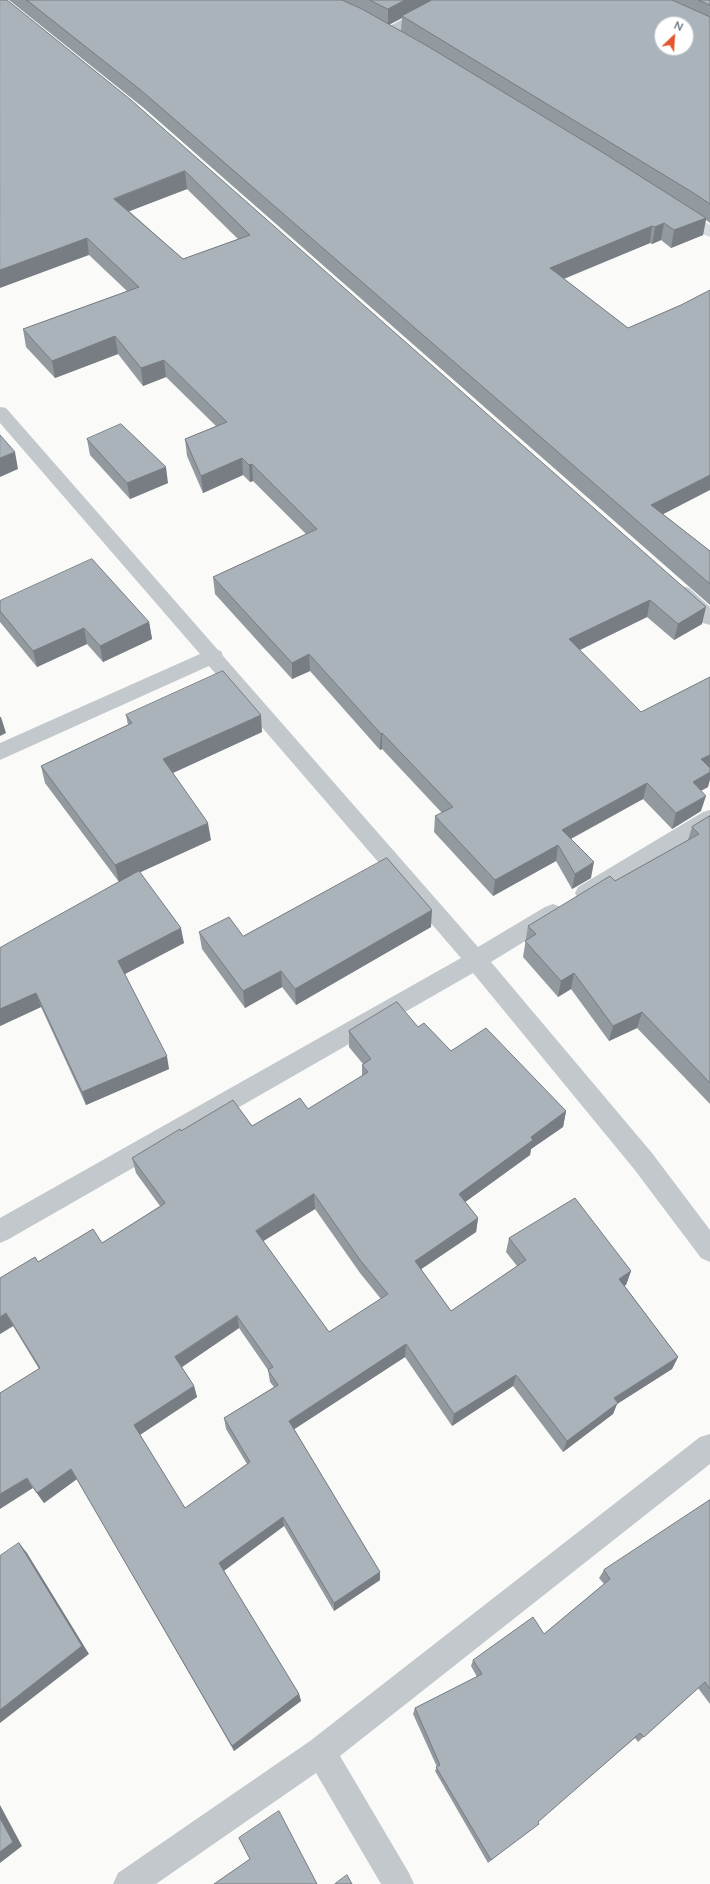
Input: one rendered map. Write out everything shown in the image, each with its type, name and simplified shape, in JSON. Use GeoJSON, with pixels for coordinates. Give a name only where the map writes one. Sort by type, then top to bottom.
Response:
{"type":"FeatureCollection","features":[{"type":"Feature","properties":{"kind":"street"},"geometry":{"type":"LineString","coordinates":[[389,32],[449,0]]}},
{"type":"Feature","properties":{"kind":"street"},"geometry":{"type":"LineString","coordinates":[[376,26],[389,32],[402,41]]}},
{"type":"Feature","properties":{"kind":"street"},"geometry":{"type":"LineString","coordinates":[[670,205],[710,232]]}},
{"type":"Feature","properties":{"kind":"street"},"geometry":{"type":"LineString","coordinates":[[0,412],[214,656],[476,960],[643,1161],[710,1250]]}},
{"type":"Feature","properties":{"kind":"street"},"geometry":{"type":"LineString","coordinates":[[670,582],[710,618]]}},
{"type":"Feature","properties":{"kind":"street"},"geometry":{"type":"LineString","coordinates":[[0,752],[214,656]]}},
{"type":"Feature","properties":{"kind":"street"},"geometry":{"type":"LineString","coordinates":[[0,1231],[476,960],[710,818]]}},
{"type":"Feature","properties":{"kind":"street"},"geometry":{"type":"LineString","coordinates":[[130,1884],[321,1752],[710,1447]]}},
{"type":"Feature","properties":{"kind":"street"},"geometry":{"type":"LineString","coordinates":[[321,1752],[398,1884]]}},
{"type":"Feature","properties":{"kind":"building"},"geometry":{"type":"Polygon","coordinates":[[[0,0],[7,0],[131,100],[706,607],[678,624],[650,600],[569,639],[641,712],[710,677],[710,755],[701,759],[710,768],[710,772],[693,782],[706,796],[676,813],[647,783],[562,830],[594,862],[575,874],[558,845],[495,880],[435,816],[453,807],[382,733],[381,734],[309,654],[292,663],[213,577],[317,529],[252,464],[249,465],[242,458],[201,476],[185,439],[227,422],[164,360],[141,368],[115,336],[52,361],[23,329],[139,287],[87,238],[0,270],[0,0]],[[185,171],[114,199],[183,259],[250,235],[185,171]]]}},
{"type":"Feature","properties":{"kind":"building"},"geometry":{"type":"Polygon","coordinates":[[[27,0],[342,0],[362,9],[429,47],[602,152],[706,218],[674,230],[664,223],[655,227],[652,226],[550,268],[628,328],[681,305],[710,290],[710,475],[651,505],[710,551],[710,584],[143,92],[27,0]]]}},
{"type":"Feature","properties":{"kind":"building"},"geometry":{"type":"Polygon","coordinates":[[[370,0],[405,0],[388,9],[370,0]]]}},
{"type":"Feature","properties":{"kind":"building"},"geometry":{"type":"Polygon","coordinates":[[[432,0],[672,0],[710,17],[710,204],[402,16],[432,0]]]}},
{"type":"Feature","properties":{"kind":"building"},"geometry":{"type":"Polygon","coordinates":[[[699,0],[710,0],[710,5],[699,0]]]}},
{"type":"Feature","properties":{"kind":"building"},"geometry":{"type":"Polygon","coordinates":[[[121,424],[166,467],[127,483],[87,439],[121,424]]]}},
{"type":"Feature","properties":{"kind":"building"},"geometry":{"type":"Polygon","coordinates":[[[0,435],[15,452],[0,458],[0,435]]]}},
{"type":"Feature","properties":{"kind":"building"},"geometry":{"type":"Polygon","coordinates":[[[92,559],[149,622],[100,646],[84,628],[33,651],[0,611],[0,601],[92,559]]]}},
{"type":"Feature","properties":{"kind":"building"},"geometry":{"type":"Polygon","coordinates":[[[223,671],[261,715],[163,759],[208,823],[115,865],[41,766],[132,723],[126,715],[223,671]]]}},
{"type":"Feature","properties":{"kind":"building"},"geometry":{"type":"Polygon","coordinates":[[[710,816],[710,1083],[642,1012],[613,1026],[574,973],[561,981],[525,941],[536,934],[528,926],[610,876],[615,881],[699,834],[692,827],[710,816]]]}},
{"type":"Feature","properties":{"kind":"building"},"geometry":{"type":"Polygon","coordinates":[[[387,858],[432,910],[295,989],[281,971],[243,991],[199,932],[229,917],[243,936],[387,858]]]}},
{"type":"Feature","properties":{"kind":"building"},"geometry":{"type":"Polygon","coordinates":[[[139,871],[181,928],[118,961],[167,1056],[82,1092],[36,993],[0,1009],[0,948],[139,871]]]}},
{"type":"Feature","properties":{"kind":"building"},"geometry":{"type":"Polygon","coordinates":[[[397,1002],[418,1027],[424,1023],[451,1051],[486,1028],[566,1111],[531,1137],[533,1140],[459,1194],[478,1218],[415,1261],[451,1311],[526,1260],[509,1238],[575,1198],[631,1271],[619,1279],[678,1357],[614,1398],[618,1403],[567,1441],[516,1375],[454,1414],[406,1344],[289,1421],[380,1572],[334,1603],[283,1517],[219,1563],[299,1694],[232,1746],[71,1469],[37,1493],[27,1478],[0,1494],[0,1393],[40,1368],[6,1313],[0,1317],[0,1278],[35,1257],[38,1262],[93,1229],[102,1243],[165,1203],[132,1158],[180,1129],[181,1131],[233,1100],[252,1126],[300,1098],[308,1109],[368,1072],[362,1065],[371,1059],[349,1031],[397,1002]],[[314,1194],[256,1231],[329,1332],[388,1294],[360,1260],[314,1194]],[[237,1316],[175,1357],[194,1386],[134,1425],[185,1508],[250,1462],[224,1418],[278,1385],[268,1370],[273,1367],[237,1316]]]}},
{"type":"Feature","properties":{"kind":"building"},"geometry":{"type":"Polygon","coordinates":[[[710,1500],[710,1689],[705,1682],[644,1737],[640,1733],[538,1822],[539,1824],[491,1860],[436,1767],[440,1765],[415,1708],[482,1674],[473,1660],[533,1617],[544,1634],[610,1579],[604,1570],[710,1500]]]}},
{"type":"Feature","properties":{"kind":"building"},"geometry":{"type":"Polygon","coordinates":[[[19,1543],[82,1646],[0,1710],[0,1556],[19,1543]]]}},
{"type":"Feature","properties":{"kind":"building"},"geometry":{"type":"Polygon","coordinates":[[[279,1811],[317,1884],[214,1884],[250,1859],[239,1838],[279,1811]]]}},
{"type":"Feature","properties":{"kind":"building"},"geometry":{"type":"Polygon","coordinates":[[[0,1818],[13,1842],[0,1852],[0,1818]]]}},
{"type":"Feature","properties":{"kind":"building"},"geometry":{"type":"Polygon","coordinates":[[[347,1875],[352,1884],[335,1884],[347,1875]]]}}]}
